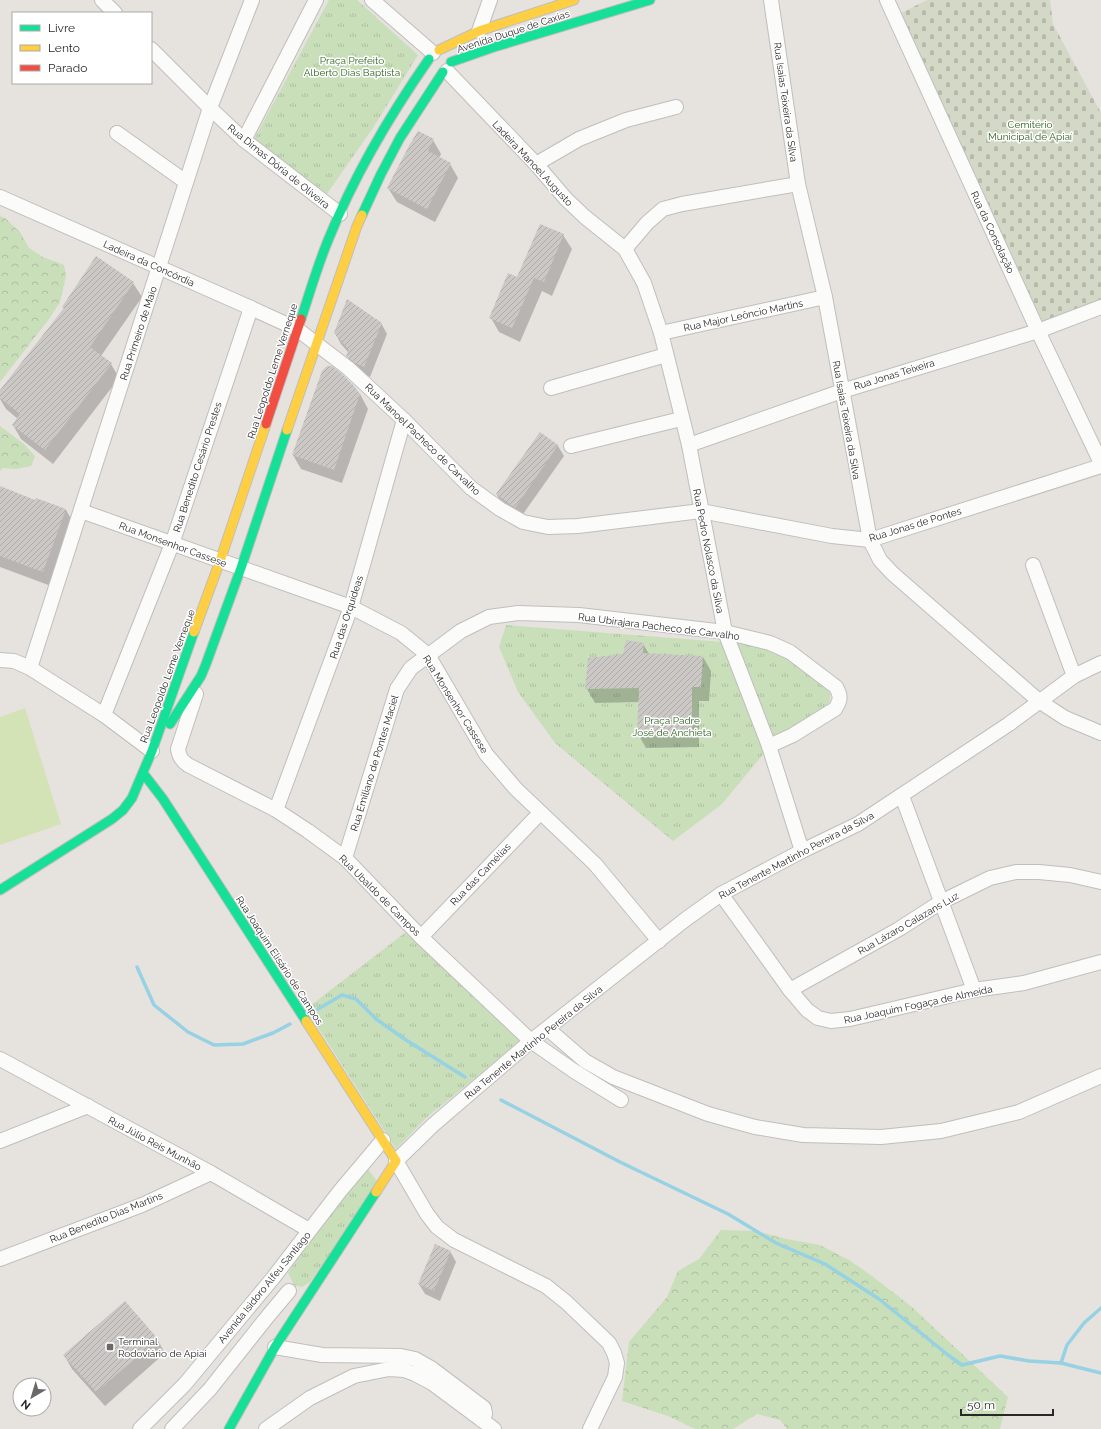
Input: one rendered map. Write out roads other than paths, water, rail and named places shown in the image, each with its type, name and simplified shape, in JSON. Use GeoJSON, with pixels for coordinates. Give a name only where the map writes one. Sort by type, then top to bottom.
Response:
{"type":"FeatureCollection","features":[{"type":"Feature","properties":{"kind":"main road","name":"Avenida Duque de Caxias"},"geometry":{"type":"LineString","coordinates":[[434,54],[479,31],[574,0]]}},
{"type":"Feature","properties":{"kind":"main road","name":"Avenida Duque de Caxias"},"geometry":{"type":"LineString","coordinates":[[447,68],[494,47],[650,0]]}},
{"type":"Feature","properties":{"kind":"main road"},"geometry":{"type":"LineString","coordinates":[[434,54],[448,54],[451,58],[447,68],[439,73],[432,69],[430,66],[434,54]]}},
{"type":"Feature","properties":{"kind":"main road","name":"Rua Leopoldo Leme Verneque"},"geometry":{"type":"LineString","coordinates":[[152,751],[220,561],[297,329],[329,238],[355,181],[384,129],[411,85],[434,54]]}},
{"type":"Feature","properties":{"kind":"main road","name":"Rua Leopoldo Leme Verneque"},"geometry":{"type":"LineString","coordinates":[[152,751],[201,676],[241,568],[316,342],[364,209],[400,138],[447,68]]}},
{"type":"Feature","properties":{"kind":"main road"},"geometry":{"type":"LineString","coordinates":[[0,890],[112,819],[123,810],[132,798],[152,751]]}},
{"type":"Feature","properties":{"kind":"main road","name":"Rua Joaquim Elisário de Campos"},"geometry":{"type":"LineString","coordinates":[[142,773],[162,799],[396,1161]]}},
{"type":"Feature","properties":{"kind":"main road"},"geometry":{"type":"LineString","coordinates":[[229,1429],[275,1347],[396,1161]]}},
{"type":"Feature","properties":{"kind":"street","name":"Rua Primeiro de Maio"},"geometry":{"type":"LineString","coordinates":[[30,668],[210,108],[252,0]]}},
{"type":"Feature","properties":{"kind":"street"},"geometry":{"type":"LineString","coordinates":[[244,140],[316,0]]}},
{"type":"Feature","properties":{"kind":"street"},"geometry":{"type":"LineString","coordinates":[[479,31],[490,0]]}},
{"type":"Feature","properties":{"kind":"street","name":"Rua Isaias Teixeira da Silva"},"geometry":{"type":"LineString","coordinates":[[771,0],[798,184],[826,297],[870,540],[880,560],[892,573],[1039,701],[1065,718],[1101,733]]}},
{"type":"Feature","properties":{"kind":"street","name":"Rua da Consolação"},"geometry":{"type":"LineString","coordinates":[[887,0],[1101,464]]}},
{"type":"Feature","properties":{"kind":"street"},"geometry":{"type":"LineString","coordinates":[[105,1],[114,12]]}},
{"type":"Feature","properties":{"kind":"street"},"geometry":{"type":"LineString","coordinates":[[376,1],[434,54]]}},
{"type":"Feature","properties":{"kind":"street","name":"Rua Dimas Dória de Oliveira"},"geometry":{"type":"LineString","coordinates":[[152,50],[244,140],[340,214]]}},
{"type":"Feature","properties":{"kind":"street","name":"Ladeira Manoel Augusto"},"geometry":{"type":"LineString","coordinates":[[447,68],[536,164],[566,200],[625,249]]}},
{"type":"Feature","properties":{"kind":"street"},"geometry":{"type":"LineString","coordinates":[[536,164],[578,139],[626,120],[676,107]]}},
{"type":"Feature","properties":{"kind":"street"},"geometry":{"type":"LineString","coordinates":[[117,133],[186,182]]}},
{"type":"Feature","properties":{"kind":"street"},"geometry":{"type":"LineString","coordinates":[[625,249],[647,223],[663,209],[682,204],[798,184]]}},
{"type":"Feature","properties":{"kind":"street","name":"Ladeira da Concórdia"},"geometry":{"type":"LineString","coordinates":[[0,197],[297,329]]}},
{"type":"Feature","properties":{"kind":"street","name":"Rua Pedro Nolasco da Silva"},"geometry":{"type":"LineString","coordinates":[[625,249],[644,283],[661,333],[681,419],[689,445],[725,632],[769,746],[802,851]]}},
{"type":"Feature","properties":{"kind":"street","name":"Rua Major Leôncio Martins"},"geometry":{"type":"LineString","coordinates":[[661,333],[826,297]]}},
{"type":"Feature","properties":{"kind":"street","name":"Rua Jonas Teixeira"},"geometry":{"type":"LineString","coordinates":[[689,445],[842,390],[1038,330],[1101,307]]}},
{"type":"Feature","properties":{"kind":"street","name":"Rua Benedito Cesário Prestes"},"geometry":{"type":"LineString","coordinates":[[104,715],[172,544],[251,308]]}},
{"type":"Feature","properties":{"kind":"street","name":"Rua Manoel Pacheco de Carvalho"},"geometry":{"type":"LineString","coordinates":[[297,329],[316,342],[348,368],[404,420],[471,488],[500,509],[523,522],[548,527],[578,526],[702,511]]}},
{"type":"Feature","properties":{"kind":"street"},"geometry":{"type":"LineString","coordinates":[[551,388],[666,355]]}},
{"type":"Feature","properties":{"kind":"street"},"geometry":{"type":"LineString","coordinates":[[571,446],[681,419]]}},
{"type":"Feature","properties":{"kind":"street","name":"Rua das Orquídeas"},"geometry":{"type":"LineString","coordinates":[[276,810],[351,608],[404,420]]}},
{"type":"Feature","properties":{"kind":"street","name":"Rua Jonas de Pontes"},"geometry":{"type":"LineString","coordinates":[[702,511],[832,536],[870,540],[1101,464]]}},
{"type":"Feature","properties":{"kind":"street","name":"Rua Monsenhor Cassese"},"geometry":{"type":"LineString","coordinates":[[81,511],[351,608],[401,633],[428,655],[486,754],[516,789],[595,864],[659,941]]}},
{"type":"Feature","properties":{"kind":"street"},"geometry":{"type":"LineString","coordinates":[[1033,565],[1074,676]]}},
{"type":"Feature","properties":{"kind":"street","name":"Rua Ubirajara Pacheco de Carvalho"},"geometry":{"type":"LineString","coordinates":[[428,655],[461,631],[489,617],[518,613],[579,615],[725,632],[770,643],[790,652],[836,687],[840,694],[840,702],[835,709],[793,735],[769,746]]}},
{"type":"Feature","properties":{"kind":"street","name":"Rua Emiliano de Pontes Maciel"},"geometry":{"type":"LineString","coordinates":[[345,858],[397,689],[411,668],[428,655]]}},
{"type":"Feature","properties":{"kind":"street"},"geometry":{"type":"LineString","coordinates":[[0,660],[14,661],[30,668],[104,715],[152,751]]}},
{"type":"Feature","properties":{"kind":"street","name":"Rua Tenente Martinho Pereira da Silva"},"geometry":{"type":"LineString","coordinates":[[396,1161],[433,1125],[531,1041],[686,919],[722,894],[802,851],[858,824],[1009,724],[1074,676],[1101,663]]}},
{"type":"Feature","properties":{"kind":"street","name":"Rua Ubaldo de Campos"},"geometry":{"type":"LineString","coordinates":[[201,676],[178,749],[179,756],[188,765],[276,810],[345,858],[421,937],[531,1041],[574,1071],[621,1100]]}},
{"type":"Feature","properties":{"kind":"street"},"geometry":{"type":"LineString","coordinates":[[902,796],[974,990]]}},
{"type":"Feature","properties":{"kind":"street","name":"Rua das Camélias"},"geometry":{"type":"LineString","coordinates":[[421,937],[540,813]]}},
{"type":"Feature","properties":{"kind":"street","name":"Rua Lázaro Calazans Luz"},"geometry":{"type":"LineString","coordinates":[[790,990],[899,929],[941,902],[990,878],[1016,872],[1039,872],[1070,875],[1101,882]]}},
{"type":"Feature","properties":{"kind":"street","name":"Rua Joaquim Fogaça de Almeida"},"geometry":{"type":"LineString","coordinates":[[722,894],[790,990],[807,1010],[818,1018],[831,1021],[850,1019],[974,990],[1024,983],[1101,962]]}},
{"type":"Feature","properties":{"kind":"street"},"geometry":{"type":"LineString","coordinates":[[548,1029],[585,1061],[613,1077],[708,1114],[754,1128],[803,1135],[881,1138],[941,1131],[1019,1112],[1101,1076]]}},
{"type":"Feature","properties":{"kind":"street","name":"Rua Júlio Reis Munhão"},"geometry":{"type":"LineString","coordinates":[[0,1059],[211,1172],[309,1230]]}},
{"type":"Feature","properties":{"kind":"street"},"geometry":{"type":"LineString","coordinates":[[0,1141],[88,1106]]}},
{"type":"Feature","properties":{"kind":"street","name":"Avenida Isidoro Alfeu Santiago"},"geometry":{"type":"LineString","coordinates":[[140,1429],[186,1384],[273,1278],[340,1191],[383,1140]]}},
{"type":"Feature","properties":{"kind":"street"},"geometry":{"type":"LineString","coordinates":[[396,1161],[427,1214],[437,1227],[454,1240],[546,1286],[566,1302],[609,1343],[617,1363],[615,1377],[590,1429]]}},
{"type":"Feature","properties":{"kind":"street","name":"Rua Benedito Dias Martins"},"geometry":{"type":"LineString","coordinates":[[0,1259],[142,1205],[211,1172]]}},
{"type":"Feature","properties":{"kind":"street"},"geometry":{"type":"LineString","coordinates":[[273,1278],[304,1302]]}},
{"type":"Feature","properties":{"kind":"street"},"geometry":{"type":"LineString","coordinates":[[172,1429],[210,1389],[289,1291]]}},
{"type":"Feature","properties":{"kind":"street"},"geometry":{"type":"LineString","coordinates":[[275,1347],[322,1355],[401,1356],[416,1359],[484,1408],[485,1414],[482,1420]]}},
{"type":"Feature","properties":{"kind":"street"},"geometry":{"type":"LineString","coordinates":[[266,1429],[310,1398],[354,1376],[389,1369],[404,1370],[432,1383],[494,1429]]}},
{"type":"Feature","properties":{"kind":"waterway"},"geometry":{"type":"LineString","coordinates":[[137,967],[154,1005],[188,1032],[214,1045],[243,1044],[273,1033],[290,1024]]}},
{"type":"Feature","properties":{"kind":"waterway"},"geometry":{"type":"LineString","coordinates":[[318,1009],[342,995],[356,999],[376,1019],[406,1040],[465,1077]]}},
{"type":"Feature","properties":{"kind":"waterway"},"geometry":{"type":"LineString","coordinates":[[501,1100],[620,1162],[728,1214],[776,1243],[825,1264],[879,1299],[962,1365],[1000,1356],[1029,1361],[1061,1363],[1101,1373]]}},
{"type":"Feature","properties":{"kind":"waterway"},"geometry":{"type":"LineString","coordinates":[[1061,1363],[1067,1345],[1084,1323],[1101,1308]]}},
{"type":"Feature","properties":{"kind":"place","name":"Terminal Rodoviário de Apiaí"},"geometry":{"type":"Point","coordinates":[110,1347]}},
{"type":"Feature","properties":{"kind":"park label","name":"Praça Prefeito Alberto Dias Baptista"},"geometry":{"type":"Point","coordinates":[352,66]}},
{"type":"Feature","properties":{"kind":"park label","name":"Cemitério Municipal de Apiaí"},"geometry":{"type":"Point","coordinates":[1030,130]}},
{"type":"Feature","properties":{"kind":"park label","name":"Praça Padre José de Anchieta"},"geometry":{"type":"Point","coordinates":[672,726]}}]}
